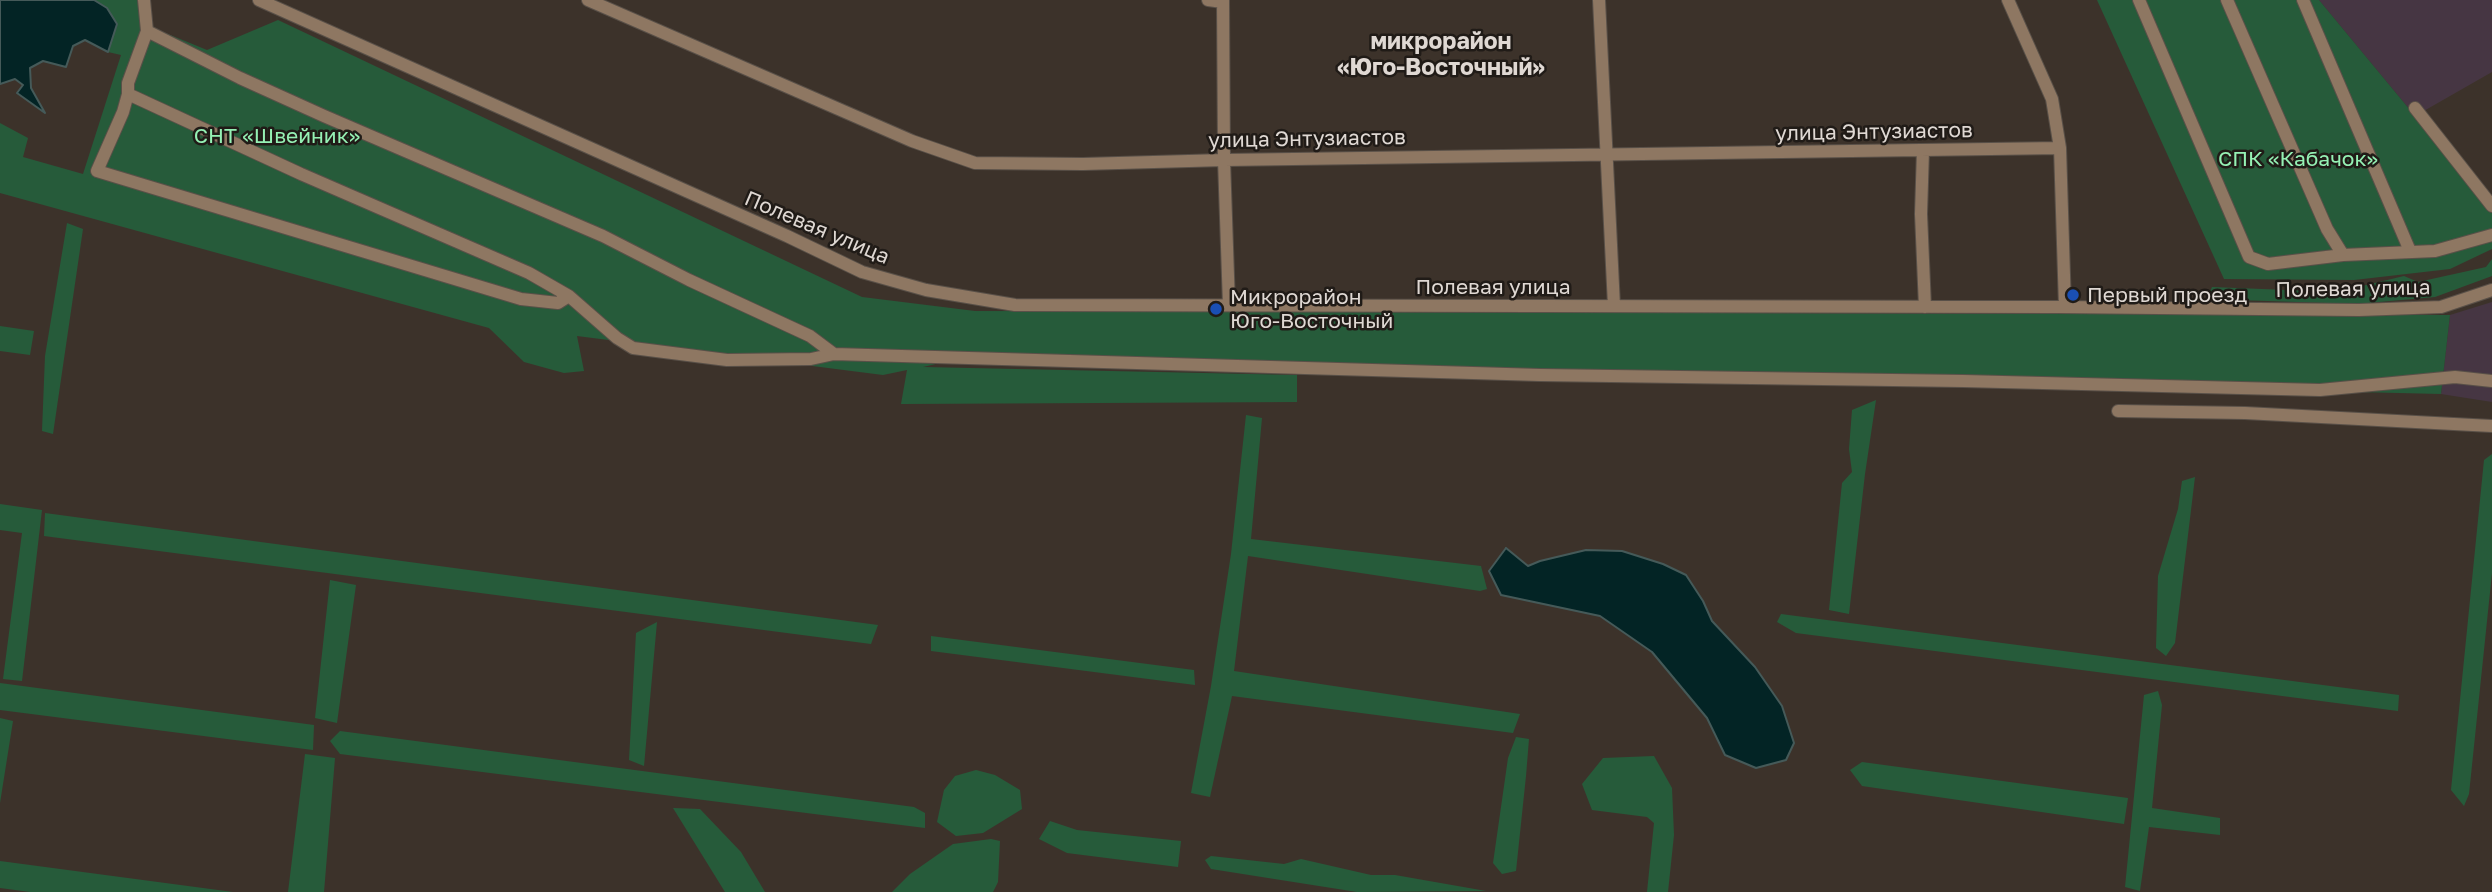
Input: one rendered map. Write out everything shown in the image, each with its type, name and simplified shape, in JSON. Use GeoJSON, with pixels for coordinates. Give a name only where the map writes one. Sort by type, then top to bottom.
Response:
{"type":"FeatureCollection","features":[{"type":"Feature","properties":{"kind":"street"},"geometry":{"type":"LineString","coordinates":[[144,0],[147,31],[128,83],[123,112],[97,171],[521,299],[558,303],[569,296]]}},
{"type":"Feature","properties":{"kind":"street","name":"Полевая улица"},"geometry":{"type":"LineString","coordinates":[[258,0],[862,272],[926,290],[1015,305],[2359,310],[2441,307],[2492,290]]}},
{"type":"Feature","properties":{"kind":"street","name":"улица Энтузиастов"},"geometry":{"type":"LineString","coordinates":[[588,0],[912,142],[975,163],[1083,164],[2060,148]]}},
{"type":"Feature","properties":{"kind":"street"},"geometry":{"type":"LineString","coordinates":[[1208,0],[1223,1],[1224,160],[1229,305]]}},
{"type":"Feature","properties":{"kind":"street"},"geometry":{"type":"LineString","coordinates":[[1599,0],[1614,306]]}},
{"type":"Feature","properties":{"kind":"street"},"geometry":{"type":"LineString","coordinates":[[2008,0],[2052,99],[2060,148],[2065,307]]}},
{"type":"Feature","properties":{"kind":"street"},"geometry":{"type":"LineString","coordinates":[[2139,0],[2249,257],[2268,264],[2343,255],[2435,251],[2492,235]]}},
{"type":"Feature","properties":{"kind":"street"},"geometry":{"type":"LineString","coordinates":[[2227,0],[2327,229],[2343,255]]}},
{"type":"Feature","properties":{"kind":"street"},"geometry":{"type":"LineString","coordinates":[[2303,0],[2410,251]]}},
{"type":"Feature","properties":{"kind":"street"},"geometry":{"type":"LineString","coordinates":[[147,31],[240,78],[324,116],[603,236],[810,336],[834,354]]}},
{"type":"Feature","properties":{"kind":"street"},"geometry":{"type":"LineString","coordinates":[[128,94],[301,174],[529,273],[569,296],[617,338],[633,348],[727,360],[811,359],[834,354],[1540,375],[1963,381],[2319,390],[2455,377],[2492,381]]}},
{"type":"Feature","properties":{"kind":"street"},"geometry":{"type":"LineString","coordinates":[[2415,108],[2492,205]]}},
{"type":"Feature","properties":{"kind":"street"},"geometry":{"type":"LineString","coordinates":[[1923,150],[1921,214],[1925,307]]}},
{"type":"Feature","properties":{"kind":"street"},"geometry":{"type":"LineString","coordinates":[[2118,411],[2245,413],[2492,426]]}},
{"type":"Feature","properties":{"kind":"shaded area"},"geometry":{"type":"Polygon","coordinates":[[[2319,0],[2492,0],[2492,72],[2415,116],[2319,0]]]}},
{"type":"Feature","properties":{"kind":"shaded area"},"geometry":{"type":"Polygon","coordinates":[[[2492,302],[2492,402],[2441,394],[2450,315],[2492,302]]]}},
{"type":"Feature","properties":{"kind":"green space","name":"СНТ «Швейник»"},"geometry":{"type":"Polygon","coordinates":[[[94,0],[138,0],[141,23],[207,50],[278,20],[862,297],[975,311],[2450,315],[2441,394],[957,359],[923,367],[1297,375],[1297,402],[901,404],[907,370],[883,375],[577,336],[584,371],[564,373],[524,362],[489,328],[0,193],[0,123],[28,138],[23,157],[83,174],[121,55],[108,52],[116,24],[107,8],[94,0]]]}},
{"type":"Feature","properties":{"kind":"green space","name":"СПК «Кабачок»"},"geometry":{"type":"Polygon","coordinates":[[[2097,0],[2319,0],[2415,116],[2492,202],[2492,249],[2450,269],[2354,280],[2224,279],[2097,0]]]}},
{"type":"Feature","properties":{"kind":"green space"},"geometry":{"type":"Polygon","coordinates":[[[67,223],[83,229],[53,434],[42,431],[45,356],[67,223]]]}},
{"type":"Feature","properties":{"kind":"green space"},"geometry":{"type":"Polygon","coordinates":[[[2492,259],[2492,276],[2435,297],[2357,304],[2207,299],[2212,287],[2337,292],[2404,276],[2418,282],[2486,267],[2492,259]]]}},
{"type":"Feature","properties":{"kind":"green space"},"geometry":{"type":"Polygon","coordinates":[[[0,326],[34,331],[30,355],[0,351],[0,326]]]}},
{"type":"Feature","properties":{"kind":"green space"},"geometry":{"type":"Polygon","coordinates":[[[1876,400],[1849,614],[1829,610],[1842,483],[1852,472],[1849,449],[1852,410],[1876,400]]]}},
{"type":"Feature","properties":{"kind":"green space"},"geometry":{"type":"Polygon","coordinates":[[[1246,415],[1262,418],[1251,539],[1481,566],[1487,589],[1480,591],[1248,556],[1234,671],[1520,714],[1513,733],[1232,696],[1210,797],[1191,793],[1231,554],[1246,415]]]}},
{"type":"Feature","properties":{"kind":"green space"},"geometry":{"type":"Polygon","coordinates":[[[2492,454],[2492,573],[2469,794],[2464,806],[2451,790],[2484,460],[2492,454]]]}},
{"type":"Feature","properties":{"kind":"green space"},"geometry":{"type":"Polygon","coordinates":[[[2195,477],[2175,643],[2166,656],[2156,648],[2158,576],[2178,509],[2182,481],[2195,477]]]}},
{"type":"Feature","properties":{"kind":"green space"},"geometry":{"type":"Polygon","coordinates":[[[0,504],[42,510],[22,681],[3,679],[22,533],[0,530],[0,504]]]}},
{"type":"Feature","properties":{"kind":"green space"},"geometry":{"type":"Polygon","coordinates":[[[45,513],[878,625],[871,644],[44,536],[45,513]]]}},
{"type":"Feature","properties":{"kind":"green space"},"geometry":{"type":"Polygon","coordinates":[[[330,580],[356,585],[337,723],[315,718],[330,580]]]}},
{"type":"Feature","properties":{"kind":"green space"},"geometry":{"type":"Polygon","coordinates":[[[1781,614],[2399,695],[2398,711],[1796,633],[1777,622],[1781,614]]]}},
{"type":"Feature","properties":{"kind":"green space"},"geometry":{"type":"Polygon","coordinates":[[[657,622],[644,766],[629,760],[636,633],[657,622]]]}},
{"type":"Feature","properties":{"kind":"green space"},"geometry":{"type":"Polygon","coordinates":[[[931,636],[1194,670],[1195,685],[931,651],[931,636]]]}},
{"type":"Feature","properties":{"kind":"green space"},"geometry":{"type":"Polygon","coordinates":[[[0,683],[314,725],[313,750],[0,710],[0,683]]]}},
{"type":"Feature","properties":{"kind":"green space"},"geometry":{"type":"Polygon","coordinates":[[[2158,691],[2162,705],[2152,808],[2220,818],[2220,835],[2149,827],[2140,891],[2125,887],[2144,695],[2158,691]]]}},
{"type":"Feature","properties":{"kind":"green space"},"geometry":{"type":"Polygon","coordinates":[[[0,718],[13,721],[0,803],[0,718]]]}},
{"type":"Feature","properties":{"kind":"green space"},"geometry":{"type":"Polygon","coordinates":[[[340,731],[914,807],[925,813],[925,828],[340,754],[330,741],[340,731]]]}},
{"type":"Feature","properties":{"kind":"green space"},"geometry":{"type":"Polygon","coordinates":[[[1516,737],[1529,739],[1526,776],[1516,871],[1502,874],[1493,863],[1508,758],[1516,737]]]}},
{"type":"Feature","properties":{"kind":"green space"},"geometry":{"type":"Polygon","coordinates":[[[305,754],[335,758],[324,892],[288,892],[305,754]]]}},
{"type":"Feature","properties":{"kind":"green space"},"geometry":{"type":"Polygon","coordinates":[[[1654,756],[1672,788],[1674,835],[1668,892],[1647,892],[1654,823],[1647,817],[1592,810],[1582,784],[1603,758],[1654,756]]]}},
{"type":"Feature","properties":{"kind":"green space"},"geometry":{"type":"Polygon","coordinates":[[[1862,762],[2128,798],[2124,824],[1862,786],[1850,770],[1862,762]]]}},
{"type":"Feature","properties":{"kind":"green space"},"geometry":{"type":"Polygon","coordinates":[[[976,770],[995,775],[1020,790],[1022,809],[983,833],[956,836],[937,822],[944,790],[955,776],[976,770]]]}},
{"type":"Feature","properties":{"kind":"green space"},"geometry":{"type":"Polygon","coordinates":[[[673,808],[700,809],[741,852],[765,892],[725,892],[673,808]]]}},
{"type":"Feature","properties":{"kind":"green space"},"geometry":{"type":"Polygon","coordinates":[[[1050,821],[1077,830],[1181,841],[1178,867],[1067,853],[1039,839],[1050,821]]]}},
{"type":"Feature","properties":{"kind":"green space"},"geometry":{"type":"Polygon","coordinates":[[[991,839],[1000,841],[998,882],[993,892],[892,892],[910,874],[953,844],[991,839]]]}},
{"type":"Feature","properties":{"kind":"green space"},"geometry":{"type":"Polygon","coordinates":[[[1211,856],[1284,864],[1301,859],[1371,875],[1395,875],[1486,891],[1357,892],[1211,869],[1205,860],[1211,856]]]}},
{"type":"Feature","properties":{"kind":"green space"},"geometry":{"type":"Polygon","coordinates":[[[0,861],[233,892],[30,892],[0,888],[0,861]]]}},
{"type":"Feature","properties":{"kind":"water"},"geometry":{"type":"Polygon","coordinates":[[[0,0],[94,0],[107,8],[117,24],[108,52],[85,40],[73,46],[66,67],[43,61],[30,68],[31,88],[45,113],[17,93],[23,85],[15,79],[0,84],[0,0]]]}},
{"type":"Feature","properties":{"kind":"water"},"geometry":{"type":"Polygon","coordinates":[[[1506,548],[1528,566],[1586,550],[1622,551],[1663,564],[1686,575],[1712,621],[1755,667],[1782,706],[1794,743],[1786,760],[1756,768],[1725,755],[1707,718],[1652,652],[1600,616],[1501,595],[1489,571],[1506,548]]]}},
{"type":"Feature","properties":{"kind":"place","name":"Первый проезд"},"geometry":{"type":"Point","coordinates":[2073,295]}},
{"type":"Feature","properties":{"kind":"place","name":"Микрорайон Юго-Восточный"},"geometry":{"type":"Point","coordinates":[1216,309]}},
{"type":"Feature","properties":{"kind":"district","name":"микрорайон «Юго-Восточный»"},"geometry":{"type":"Point","coordinates":[1441,55]}}]}
